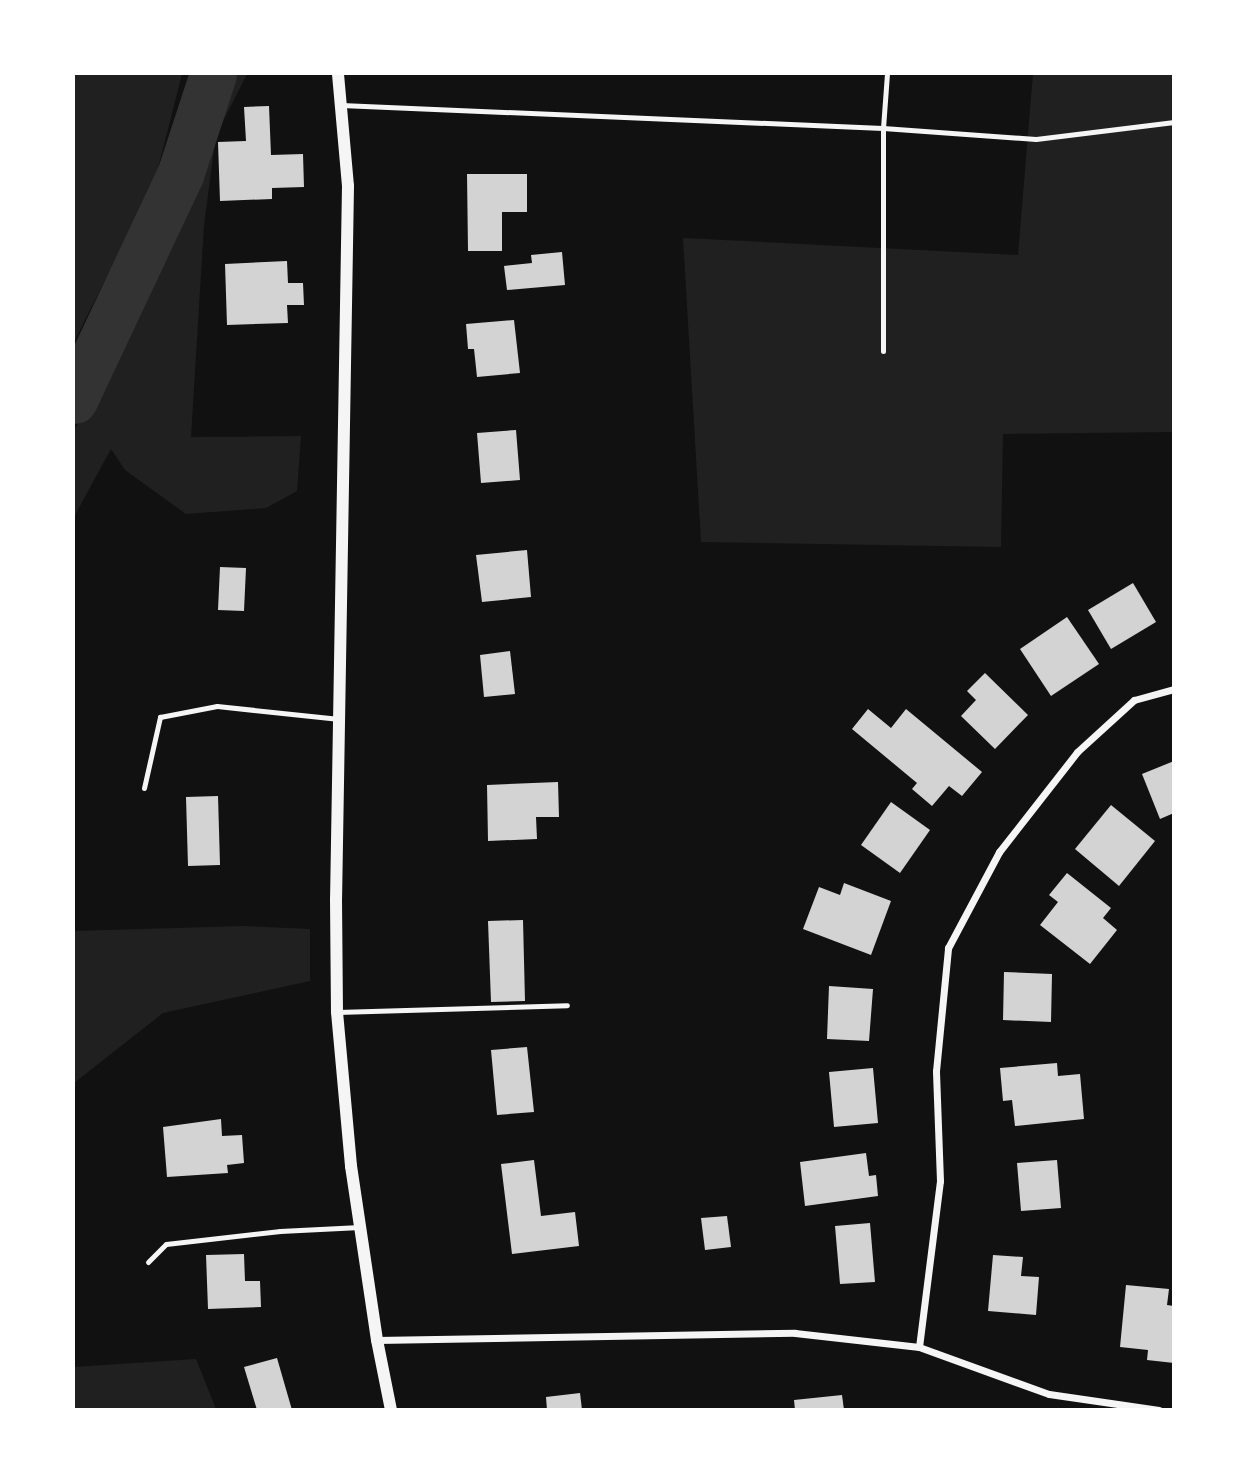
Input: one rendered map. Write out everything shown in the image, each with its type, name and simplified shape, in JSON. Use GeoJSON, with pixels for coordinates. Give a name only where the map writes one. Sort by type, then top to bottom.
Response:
{"type":"FeatureCollection","features":[{"type":"Feature","properties":{"kind":"street"},"geometry":{"type":"LineString","coordinates":[[338,74],[348,186],[337,1012],[345,1111],[360,1227],[377,1340],[391,1409]]}},
{"type":"Feature","properties":{"kind":"street"},"geometry":{"type":"LineString","coordinates":[[919,1347],[940,1181],[936,1070],[948,948],[999,852],[1077,752],[1134,700],[1174,689]]}},
{"type":"Feature","properties":{"kind":"street"},"geometry":{"type":"LineString","coordinates":[[377,1340],[795,1334],[919,1347],[1049,1394],[1159,1409]]}},
{"type":"Feature","properties":{"kind":"lane"},"geometry":{"type":"LineString","coordinates":[[883,351],[883,128],[887,74]]}},
{"type":"Feature","properties":{"kind":"lane"},"geometry":{"type":"LineString","coordinates":[[341,105],[883,128],[1036,139],[1174,122]]}},
{"type":"Feature","properties":{"kind":"lane"},"geometry":{"type":"LineString","coordinates":[[144,788],[160,718],[217,706],[339,719]]}},
{"type":"Feature","properties":{"kind":"lane"},"geometry":{"type":"LineString","coordinates":[[337,1012],[567,1005]]}},
{"type":"Feature","properties":{"kind":"lane"},"geometry":{"type":"LineString","coordinates":[[148,1262],[166,1244],[280,1231],[360,1227]]}},
{"type":"Feature","properties":{"kind":"shaded area"},"geometry":{"type":"Polygon","coordinates":[[[74,74],[182,74],[155,180],[74,342],[74,74]]]}},
{"type":"Feature","properties":{"kind":"shaded area"},"geometry":{"type":"Polygon","coordinates":[[[225,74],[247,74],[216,135],[204,225],[191,437],[301,436],[297,491],[266,508],[186,514],[125,470],[111,449],[74,517],[74,430],[89,407],[196,167],[225,74]]]}},
{"type":"Feature","properties":{"kind":"shaded area"},"geometry":{"type":"Polygon","coordinates":[[[1033,74],[1173,74],[1173,432],[1003,434],[1001,547],[701,542],[683,238],[1018,255],[1033,74]]]}},
{"type":"Feature","properties":{"kind":"shaded area"},"geometry":{"type":"Polygon","coordinates":[[[243,926],[310,929],[310,981],[163,1013],[74,1083],[74,931],[243,926]]]}},
{"type":"Feature","properties":{"kind":"shaded area"},"geometry":{"type":"Polygon","coordinates":[[[196,1359],[216,1409],[74,1409],[74,1367],[196,1359]]]}},
{"type":"Feature","properties":{"kind":"building"},"geometry":{"type":"Polygon","coordinates":[[[269,106],[271,155],[303,154],[304,187],[272,188],[272,199],[220,201],[218,142],[246,141],[244,107],[269,106]]]}},
{"type":"Feature","properties":{"kind":"building"},"geometry":{"type":"Polygon","coordinates":[[[467,174],[527,174],[527,212],[502,212],[502,251],[468,251],[467,174]]]}},
{"type":"Feature","properties":{"kind":"building"},"geometry":{"type":"Polygon","coordinates":[[[562,252],[565,285],[507,290],[504,266],[532,263],[531,255],[562,252]]]}},
{"type":"Feature","properties":{"kind":"building"},"geometry":{"type":"Polygon","coordinates":[[[287,261],[288,283],[303,283],[304,305],[287,305],[288,323],[227,325],[225,264],[287,261]]]}},
{"type":"Feature","properties":{"kind":"building"},"geometry":{"type":"Polygon","coordinates":[[[514,320],[520,373],[477,377],[474,349],[468,349],[466,324],[514,320]]]}},
{"type":"Feature","properties":{"kind":"building"},"geometry":{"type":"Polygon","coordinates":[[[516,430],[520,480],[481,483],[477,433],[516,430]]]}},
{"type":"Feature","properties":{"kind":"building"},"geometry":{"type":"Polygon","coordinates":[[[527,550],[531,597],[482,602],[476,555],[527,550]]]}},
{"type":"Feature","properties":{"kind":"building"},"geometry":{"type":"Polygon","coordinates":[[[220,567],[246,568],[244,611],[218,610],[220,567]]]}},
{"type":"Feature","properties":{"kind":"building"},"geometry":{"type":"Polygon","coordinates":[[[1133,583],[1156,622],[1111,649],[1088,610],[1133,583]]]}},
{"type":"Feature","properties":{"kind":"building"},"geometry":{"type":"Polygon","coordinates":[[[1067,617],[1099,664],[1051,696],[1020,649],[1067,617]]]}},
{"type":"Feature","properties":{"kind":"building"},"geometry":{"type":"Polygon","coordinates":[[[510,651],[515,694],[484,697],[480,655],[510,651]]]}},
{"type":"Feature","properties":{"kind":"building"},"geometry":{"type":"Polygon","coordinates":[[[985,673],[1028,715],[995,749],[961,716],[976,700],[967,691],[985,673]]]}},
{"type":"Feature","properties":{"kind":"building"},"geometry":{"type":"Polygon","coordinates":[[[868,709],[891,728],[906,709],[982,772],[962,796],[949,786],[932,806],[912,789],[917,783],[852,729],[868,709]]]}},
{"type":"Feature","properties":{"kind":"building"},"geometry":{"type":"Polygon","coordinates":[[[1174,761],[1174,813],[1160,819],[1142,774],[1174,761]]]}},
{"type":"Feature","properties":{"kind":"building"},"geometry":{"type":"Polygon","coordinates":[[[558,782],[559,817],[536,817],[537,839],[488,841],[487,785],[558,782]]]}},
{"type":"Feature","properties":{"kind":"building"},"geometry":{"type":"Polygon","coordinates":[[[218,796],[220,865],[188,866],[186,797],[218,796]]]}},
{"type":"Feature","properties":{"kind":"building"},"geometry":{"type":"Polygon","coordinates":[[[891,802],[930,830],[900,873],[861,845],[891,802]]]}},
{"type":"Feature","properties":{"kind":"building"},"geometry":{"type":"Polygon","coordinates":[[[1111,805],[1155,841],[1119,886],[1075,849],[1111,805]]]}},
{"type":"Feature","properties":{"kind":"building"},"geometry":{"type":"Polygon","coordinates":[[[1067,873],[1111,908],[1103,918],[1117,930],[1090,964],[1040,925],[1058,902],[1049,895],[1067,873]]]}},
{"type":"Feature","properties":{"kind":"building"},"geometry":{"type":"Polygon","coordinates":[[[844,883],[891,901],[871,955],[803,929],[819,887],[840,895],[844,883]]]}},
{"type":"Feature","properties":{"kind":"building"},"geometry":{"type":"Polygon","coordinates":[[[523,920],[525,1001],[491,1002],[488,921],[523,920]]]}},
{"type":"Feature","properties":{"kind":"building"},"geometry":{"type":"Polygon","coordinates":[[[1004,972],[1052,974],[1051,1022],[1003,1020],[1004,972]]]}},
{"type":"Feature","properties":{"kind":"building"},"geometry":{"type":"Polygon","coordinates":[[[829,986],[873,989],[869,1041],[827,1039],[829,986]]]}},
{"type":"Feature","properties":{"kind":"building"},"geometry":{"type":"Polygon","coordinates":[[[527,1047],[534,1112],[497,1115],[491,1050],[527,1047]]]}},
{"type":"Feature","properties":{"kind":"building"},"geometry":{"type":"Polygon","coordinates":[[[1057,1063],[1058,1076],[1080,1074],[1084,1119],[1015,1126],[1012,1100],[1003,1101],[1000,1068],[1057,1063]]]}},
{"type":"Feature","properties":{"kind":"building"},"geometry":{"type":"Polygon","coordinates":[[[873,1068],[878,1123],[834,1127],[829,1072],[873,1068]]]}},
{"type":"Feature","properties":{"kind":"building"},"geometry":{"type":"Polygon","coordinates":[[[221,1119],[222,1136],[242,1135],[244,1163],[227,1165],[228,1173],[167,1177],[163,1127],[221,1119]]]}},
{"type":"Feature","properties":{"kind":"building"},"geometry":{"type":"Polygon","coordinates":[[[866,1153],[869,1176],[876,1175],[878,1196],[805,1206],[800,1162],[866,1153]]]}},
{"type":"Feature","properties":{"kind":"building"},"geometry":{"type":"Polygon","coordinates":[[[534,1160],[541,1216],[575,1212],[579,1246],[512,1254],[501,1164],[534,1160]]]}},
{"type":"Feature","properties":{"kind":"building"},"geometry":{"type":"Polygon","coordinates":[[[1057,1160],[1061,1208],[1021,1211],[1017,1163],[1057,1160]]]}},
{"type":"Feature","properties":{"kind":"building"},"geometry":{"type":"Polygon","coordinates":[[[727,1216],[731,1247],[705,1250],[701,1218],[727,1216]]]}},
{"type":"Feature","properties":{"kind":"building"},"geometry":{"type":"Polygon","coordinates":[[[870,1223],[875,1282],[840,1284],[835,1226],[870,1223]]]}},
{"type":"Feature","properties":{"kind":"building"},"geometry":{"type":"Polygon","coordinates":[[[244,1254],[245,1281],[260,1281],[261,1307],[208,1309],[206,1255],[244,1254]]]}},
{"type":"Feature","properties":{"kind":"building"},"geometry":{"type":"Polygon","coordinates":[[[993,1255],[1023,1257],[1021,1276],[1039,1277],[1036,1315],[988,1311],[993,1255]]]}},
{"type":"Feature","properties":{"kind":"building"},"geometry":{"type":"Polygon","coordinates":[[[1126,1285],[1169,1289],[1167,1305],[1174,1306],[1174,1363],[1147,1360],[1148,1350],[1120,1347],[1126,1285]]]}},
{"type":"Feature","properties":{"kind":"building"},"geometry":{"type":"Polygon","coordinates":[[[277,1358],[292,1410],[257,1410],[244,1367],[277,1358]]]}},
{"type":"Feature","properties":{"kind":"building"},"geometry":{"type":"Polygon","coordinates":[[[580,1393],[582,1410],[547,1410],[546,1397],[580,1393]]]}},
{"type":"Feature","properties":{"kind":"building"},"geometry":{"type":"Polygon","coordinates":[[[842,1395],[844,1410],[795,1410],[794,1400],[842,1395]]]}},
{"type":"Feature","properties":{"kind":"waterway"},"geometry":{"type":"LineString","coordinates":[[74,400],[180,175],[213,74]]}}]}
